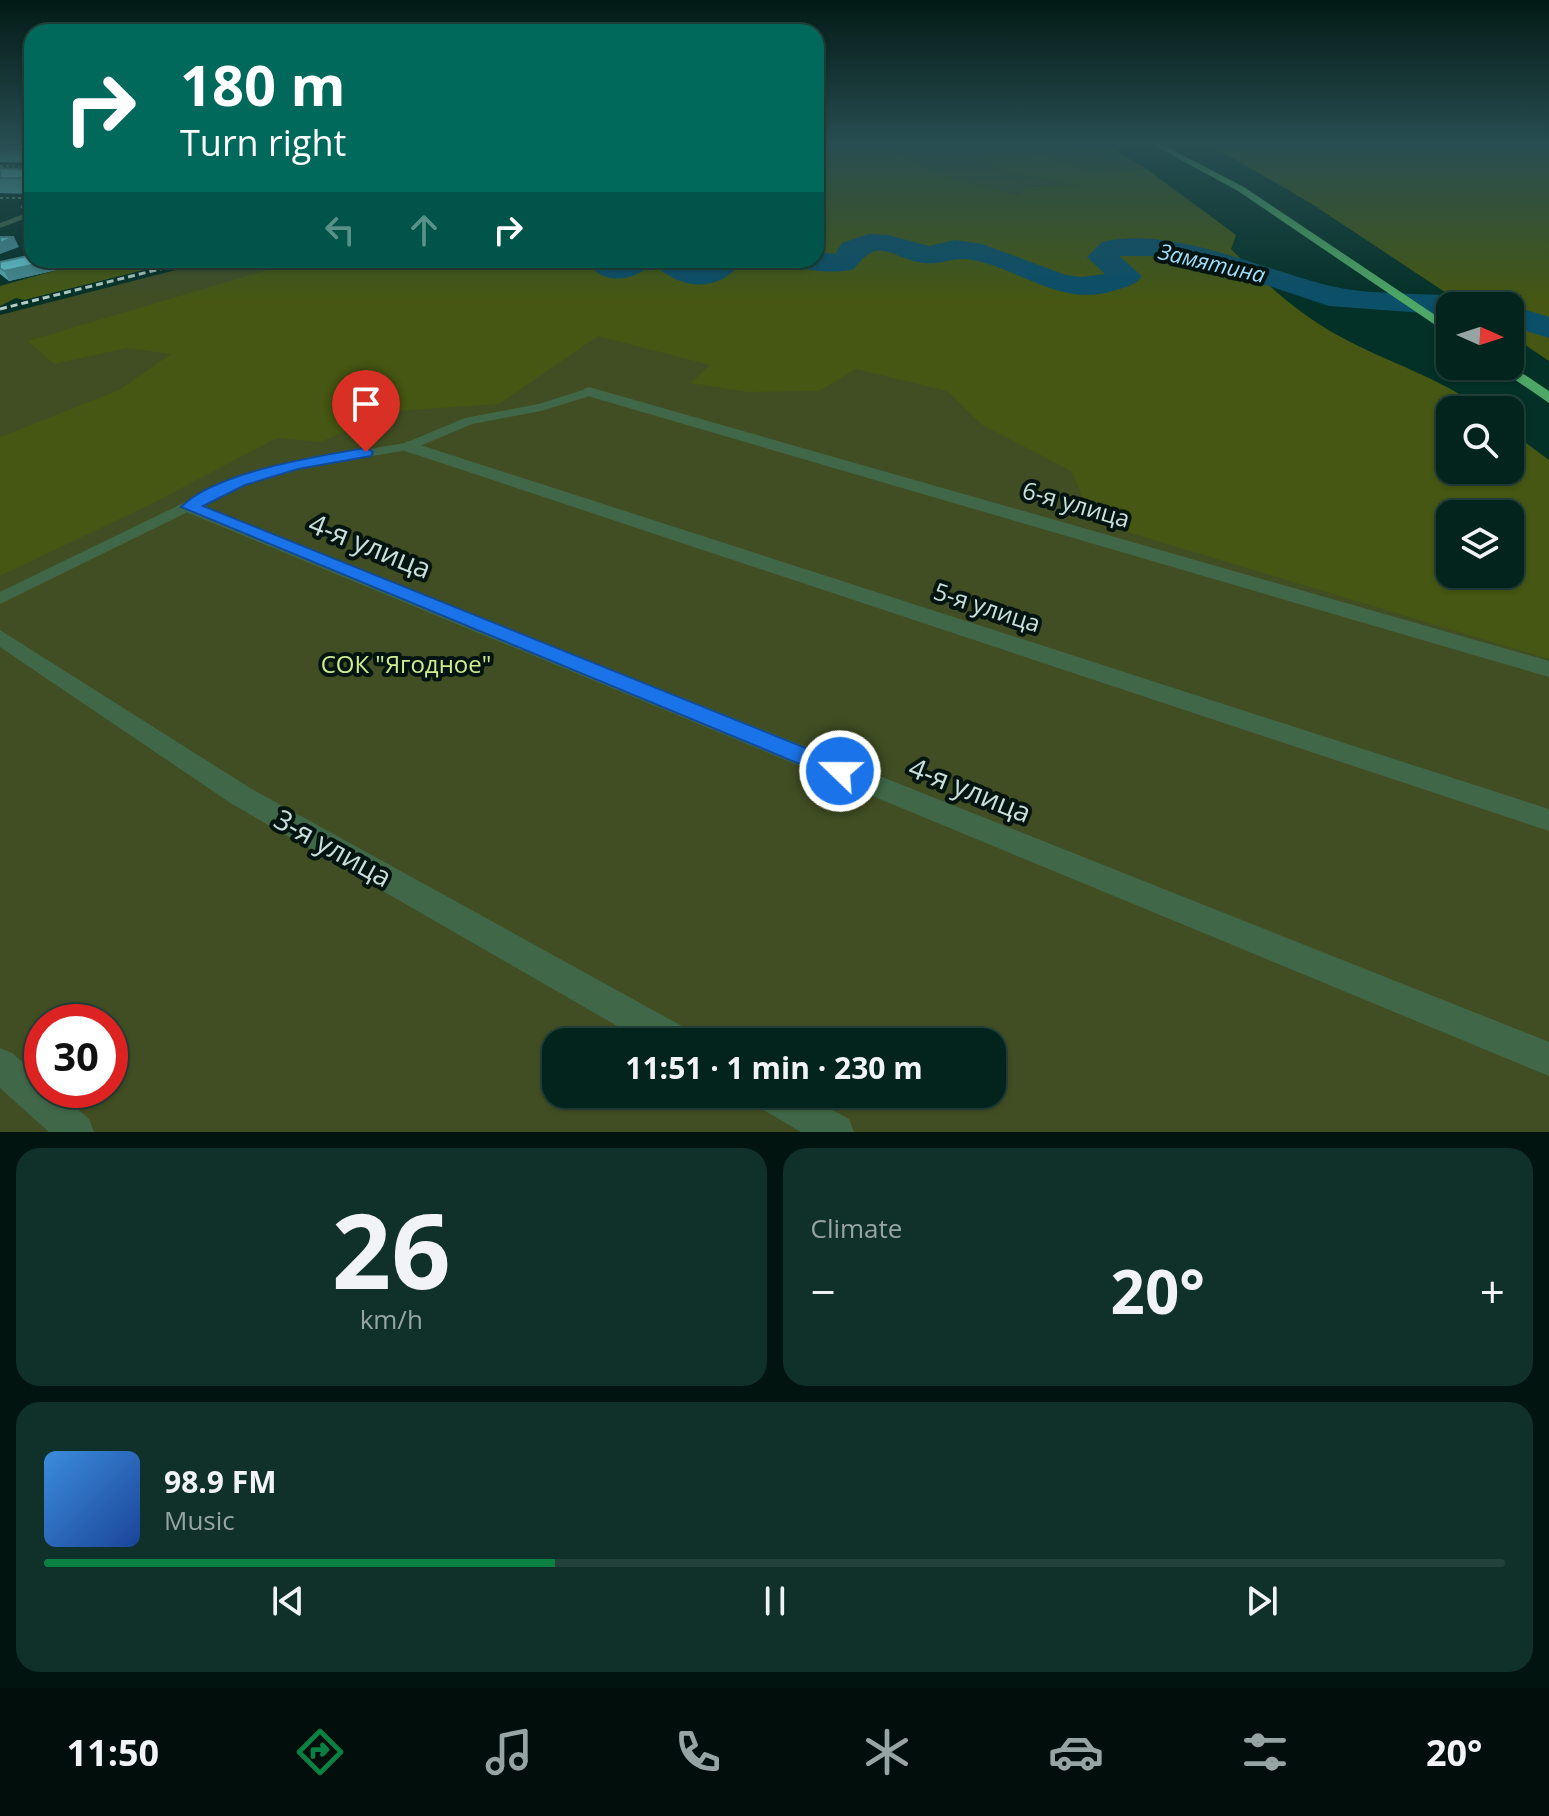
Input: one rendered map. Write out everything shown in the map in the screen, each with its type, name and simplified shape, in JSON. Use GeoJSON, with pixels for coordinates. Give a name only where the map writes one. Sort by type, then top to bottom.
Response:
{"type":"FeatureCollection","features":[{"type":"Feature","properties":{"kind":"main road"},"geometry":{"type":"LineString","coordinates":[[1251,196],[1436,321]]}},
{"type":"Feature","properties":{"kind":"main road"},"geometry":{"type":"LineString","coordinates":[[1523,380],[1549,398]]}},
{"type":"Feature","properties":{"kind":"street","name":"6-я улица"},"geometry":{"type":"LineString","coordinates":[[589,392],[1549,669]]}},
{"type":"Feature","properties":{"kind":"street","name":"5-я улица"},"geometry":{"type":"LineString","coordinates":[[408,446],[1549,820]]}},
{"type":"Feature","properties":{"kind":"street","name":"4-я улица"},"geometry":{"type":"LineString","coordinates":[[190,507],[1549,1059]]}},
{"type":"Feature","properties":{"kind":"street","name":"3-я улица"},"geometry":{"type":"LineString","coordinates":[[0,637],[241,796],[652,1028]]}},
{"type":"Feature","properties":{"kind":"street"},"geometry":{"type":"LineString","coordinates":[[0,1065],[76,1132]]}},
{"type":"Feature","properties":{"kind":"street"},"geometry":{"type":"LineString","coordinates":[[794,1108],[836,1132]]}},
{"type":"Feature","properties":{"kind":"lane"},"geometry":{"type":"LineString","coordinates":[[0,226],[24,216]]}},
{"type":"Feature","properties":{"kind":"lane"},"geometry":{"type":"LineString","coordinates":[[0,599],[240,481],[296,465],[408,446],[469,421],[541,407],[589,392]]}},
{"type":"Feature","properties":{"kind":"path"},"geometry":{"type":"LineString","coordinates":[[0,198],[24,198]]}},
{"type":"Feature","properties":{"kind":"green space"},"geometry":{"type":"Polygon","coordinates":[[[824,196],[1183,196],[1236,235],[1231,249],[1269,286],[1311,319],[1463,396],[1436,396],[1436,484],[1524,484],[1524,441],[1549,460],[1549,659],[1094,522],[1071,471],[981,424],[947,391],[856,369],[819,391],[747,392],[691,383],[710,365],[598,336],[499,404],[395,411],[320,442],[277,438],[153,503],[0,576],[0,437],[119,390],[171,354],[127,348],[54,364],[28,341],[274,268],[824,268],[824,196]]]}},
{"type":"Feature","properties":{"kind":"green space"},"geometry":{"type":"Polygon","coordinates":[[[1298,196],[1549,196],[1549,361],[1524,344],[1524,292],[1445,292],[1298,196]]]}},
{"type":"Feature","properties":{"kind":"green space","name":"СОК \"Ягодное\""},"geometry":{"type":"Polygon","coordinates":[[[824,263],[1436,465],[1436,484],[1470,484],[1494,500],[1436,500],[1436,588],[1524,588],[1524,521],[1549,538],[1549,1132],[0,1132],[0,315],[184,268],[824,268],[824,263]]]}},
{"type":"Feature","properties":{"kind":"green space"},"geometry":{"type":"Polygon","coordinates":[[[64,268],[152,268],[24,300],[16,298],[0,306],[0,286],[64,268]]]}},
{"type":"Feature","properties":{"kind":"building"},"geometry":{"type":"Polygon","coordinates":[[[0,237],[14,237],[0,243],[0,237]]]}},
{"type":"Feature","properties":{"kind":"building"},"geometry":{"type":"Polygon","coordinates":[[[24,257],[24,267],[4,271],[0,268],[0,262],[24,257]]]}},
{"type":"Feature","properties":{"kind":"waterway","name":"Замятина"},"geometry":{"type":"LineString","coordinates":[[824,262],[844,263],[852,249],[875,242],[929,255],[959,249],[982,253],[1061,283],[1081,286],[1103,284],[1127,276],[1101,257],[1112,248],[1154,248],[1238,266],[1329,296],[1436,304]]}},
{"type":"Feature","properties":{"kind":"waterway","name":"Замятина"},"geometry":{"type":"LineString","coordinates":[[614,268],[623,271],[628,268]]}},
{"type":"Feature","properties":{"kind":"waterway","name":"Замятина"},"geometry":{"type":"LineString","coordinates":[[678,268],[688,274],[709,276],[718,268]]}},
{"type":"Feature","properties":{"kind":"waterway","name":"Замятина"},"geometry":{"type":"LineString","coordinates":[[1524,320],[1549,328]]}},
{"type":"Feature","properties":{"kind":"railway"},"geometry":{"type":"LineString","coordinates":[[0,309],[164,268]]}},
{"type":"Feature","properties":{"kind":"route"},"geometry":{"type":"LineString","coordinates":[[366,452],[296,465],[240,481],[190,507],[840,771]]}}]}
